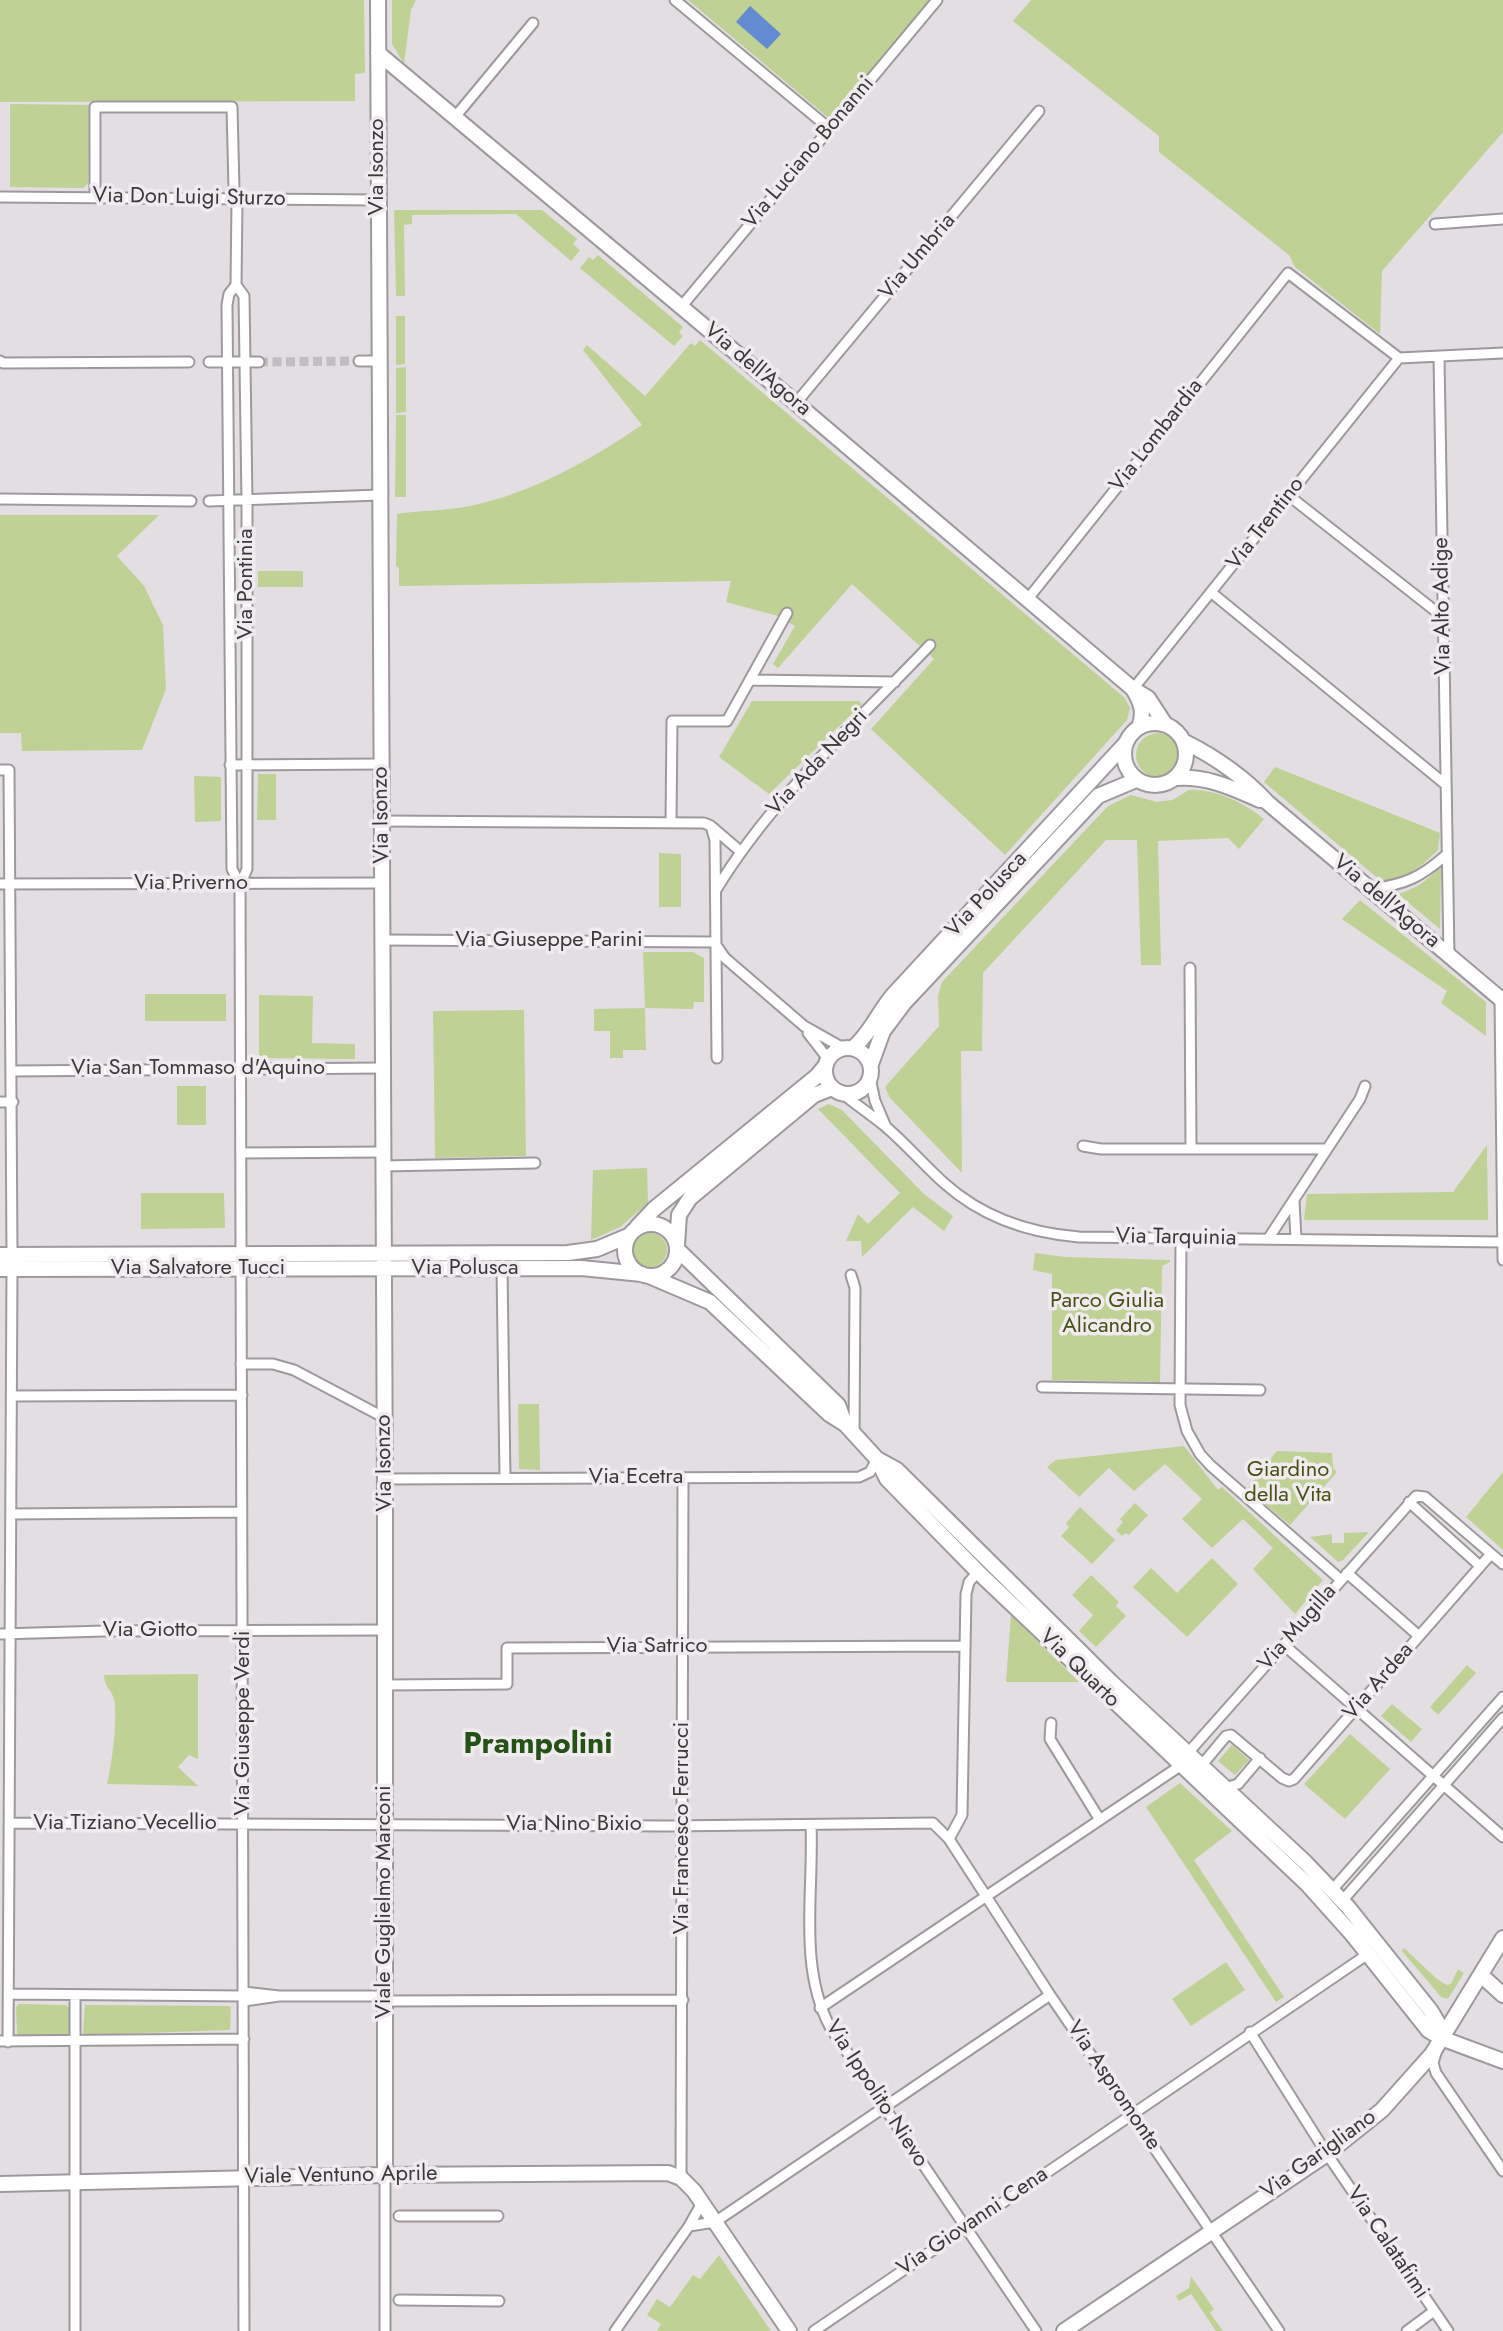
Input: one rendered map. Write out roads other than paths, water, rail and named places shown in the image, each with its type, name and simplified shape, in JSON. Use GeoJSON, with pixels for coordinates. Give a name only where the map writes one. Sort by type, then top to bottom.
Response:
{"type":"FeatureCollection","features":[{"type":"Feature","properties":{"kind":"street","name":"Via Isonzo"},"geometry":{"type":"LineString","coordinates":[[378,0],[386,1630]]}},
{"type":"Feature","properties":{"kind":"street"},"geometry":{"type":"LineString","coordinates":[[675,0],[830,129]]}},
{"type":"Feature","properties":{"kind":"street","name":"Via Luciano Bonanni"},"geometry":{"type":"LineString","coordinates":[[681,307],[937,0]]}},
{"type":"Feature","properties":{"kind":"street"},"geometry":{"type":"LineString","coordinates":[[455,117],[533,23]]}},
{"type":"Feature","properties":{"kind":"street","name":"Via dell'Agora"},"geometry":{"type":"LineString","coordinates":[[378,53],[1133,689],[1148,698],[1165,724],[1185,742],[1215,759],[1254,788],[1501,999]]}},
{"type":"Feature","properties":{"kind":"street","name":"Via Pontinia"},"geometry":{"type":"LineString","coordinates":[[95,196],[95,107],[232,107],[234,189],[237,200],[236,285],[244,296],[247,501],[247,869],[240,885],[241,1261]]}},
{"type":"Feature","properties":{"kind":"street","name":"Via Umbria"},"geometry":{"type":"LineString","coordinates":[[796,403],[1039,111]]}},
{"type":"Feature","properties":{"kind":"street","name":"Via Don Luigi Sturzo"},"geometry":{"type":"LineString","coordinates":[[0,197],[378,200]]}},
{"type":"Feature","properties":{"kind":"street"},"geometry":{"type":"LineString","coordinates":[[1435,224],[1503,219]]}},
{"type":"Feature","properties":{"kind":"street","name":"Via Lombardia"},"geometry":{"type":"LineString","coordinates":[[1027,600],[1288,273],[1399,358]]}},
{"type":"Feature","properties":{"kind":"street","name":"Via Pontinia"},"geometry":{"type":"LineString","coordinates":[[236,285],[229,294],[227,305],[227,362],[232,869],[240,885]]}},
{"type":"Feature","properties":{"kind":"street"},"geometry":{"type":"LineString","coordinates":[[1399,358],[1503,353]]}},
{"type":"Feature","properties":{"kind":"street","name":"Via Alto Adige"},"geometry":{"type":"LineString","coordinates":[[1439,357],[1449,955]]}},
{"type":"Feature","properties":{"kind":"street","name":"Via Trentino"},"geometry":{"type":"LineString","coordinates":[[1133,689],[1399,358]]}},
{"type":"Feature","properties":{"kind":"street"},"geometry":{"type":"LineString","coordinates":[[0,361],[189,362]]}},
{"type":"Feature","properties":{"kind":"street"},"geometry":{"type":"LineString","coordinates":[[359,361],[380,361]]}},
{"type":"Feature","properties":{"kind":"street"},"geometry":{"type":"LineString","coordinates":[[209,362],[259,362]]}},
{"type":"Feature","properties":{"kind":"street"},"geometry":{"type":"LineString","coordinates":[[209,501],[380,495]]}},
{"type":"Feature","properties":{"kind":"street"},"geometry":{"type":"LineString","coordinates":[[1288,495],[1443,617]]}},
{"type":"Feature","properties":{"kind":"street"},"geometry":{"type":"LineString","coordinates":[[0,499],[191,501]]}},
{"type":"Feature","properties":{"kind":"street"},"geometry":{"type":"LineString","coordinates":[[1212,593],[1445,784]]}},
{"type":"Feature","properties":{"kind":"street"},"geometry":{"type":"LineString","coordinates":[[671,823],[672,721],[727,721],[787,613]]}},
{"type":"Feature","properties":{"kind":"street","name":"Via Ada Negri"},"geometry":{"type":"LineString","coordinates":[[716,890],[740,851],[793,786],[930,645]]}},
{"type":"Feature","properties":{"kind":"street"},"geometry":{"type":"LineString","coordinates":[[752,680],[895,682]]}},
{"type":"Feature","properties":{"kind":"street"},"geometry":{"type":"LineString","coordinates":[[1133,689],[1141,701],[1142,711],[1139,727],[1125,744],[1125,764],[1136,780]]}},
{"type":"Feature","properties":{"kind":"street"},"geometry":{"type":"LineString","coordinates":[[1139,727],[1165,724]]}},
{"type":"Feature","properties":{"kind":"street"},"geometry":{"type":"LineString","coordinates":[[1177,778],[1186,761],[1185,742]]}},
{"type":"Feature","properties":{"kind":"street","name":"Via Polusca"},"geometry":{"type":"LineString","coordinates":[[383,1262],[575,1253],[597,1249],[633,1232],[654,1209],[817,1076],[827,1062],[862,1041],[894,994],[1125,744]]}},
{"type":"Feature","properties":{"kind":"street"},"geometry":{"type":"LineString","coordinates":[[1202,778],[1215,759]]}},
{"type":"Feature","properties":{"kind":"street"},"geometry":{"type":"LineString","coordinates":[[230,765],[381,764]]}},
{"type":"Feature","properties":{"kind":"street"},"geometry":{"type":"LineString","coordinates":[[0,770],[9,770],[5,884],[13,1071],[6,1262],[12,1396],[11,1514],[5,1634],[10,1823],[9,1994],[4,2042],[244,2039]]}},
{"type":"Feature","properties":{"kind":"street","name":"Via dell'Agora"},"geometry":{"type":"LineString","coordinates":[[1136,780],[1157,786],[1177,778],[1202,778],[1268,803]]}},
{"type":"Feature","properties":{"kind":"street","name":"Via Polusca"},"geometry":{"type":"LineString","coordinates":[[870,1071],[883,1031],[918,987],[1098,796],[1136,780]]}},
{"type":"Feature","properties":{"kind":"street"},"geometry":{"type":"LineString","coordinates":[[382,821],[704,823],[740,851]]}},
{"type":"Feature","properties":{"kind":"street"},"geometry":{"type":"LineString","coordinates":[[711,826],[715,840],[717,1058]]}},
{"type":"Feature","properties":{"kind":"street"},"geometry":{"type":"LineString","coordinates":[[1372,889],[1410,881],[1428,871],[1446,855]]}},
{"type":"Feature","properties":{"kind":"street","name":"Via Priverno"},"geometry":{"type":"LineString","coordinates":[[5,884],[382,883]]}},
{"type":"Feature","properties":{"kind":"street","name":"Via Giuseppe Parini"},"geometry":{"type":"LineString","coordinates":[[383,940],[715,942]]}},
{"type":"Feature","properties":{"kind":"street"},"geometry":{"type":"LineString","coordinates":[[677,1247],[669,1231],[653,1224],[633,1232],[625,1244],[626,1259],[645,1275],[665,1271],[676,1258],[677,1247],[679,1215],[699,1189],[814,1095],[837,1090],[849,1094],[862,1090],[870,1071],[861,1052],[804,1026],[725,958],[715,942]]}},
{"type":"Feature","properties":{"kind":"street"},"geometry":{"type":"LineString","coordinates":[[1190,968],[1191,1149]]}},
{"type":"Feature","properties":{"kind":"street"},"geometry":{"type":"LineString","coordinates":[[1501,999],[1503,1260]]}},
{"type":"Feature","properties":{"kind":"street"},"geometry":{"type":"LineString","coordinates":[[0,1025],[12,1025]]}},
{"type":"Feature","properties":{"kind":"street"},"geometry":{"type":"LineString","coordinates":[[804,1026],[827,1062],[826,1077],[837,1090]]}},
{"type":"Feature","properties":{"kind":"street","name":"Via San Tommaso d'Aquino"},"geometry":{"type":"LineString","coordinates":[[13,1071],[382,1068]]}},
{"type":"Feature","properties":{"kind":"street","name":"Via Tarquinia"},"geometry":{"type":"LineString","coordinates":[[870,1071],[875,1101],[886,1127]]}},
{"type":"Feature","properties":{"kind":"street"},"geometry":{"type":"LineString","coordinates":[[1268,1239],[1360,1099],[1365,1086]]}},
{"type":"Feature","properties":{"kind":"street","name":"Via Tarquinia"},"geometry":{"type":"LineString","coordinates":[[837,1090],[886,1127],[959,1196],[1018,1227],[1079,1237],[1503,1242]]}},
{"type":"Feature","properties":{"kind":"street"},"geometry":{"type":"LineString","coordinates":[[0,1102],[13,1102]]}},
{"type":"Feature","properties":{"kind":"street"},"geometry":{"type":"LineString","coordinates":[[1083,1146],[1101,1149],[1327,1149]]}},
{"type":"Feature","properties":{"kind":"street"},"geometry":{"type":"LineString","coordinates":[[241,1153],[535,1163]]}},
{"type":"Feature","properties":{"kind":"street"},"geometry":{"type":"LineString","coordinates":[[1294,1198],[1296,1239]]}},
{"type":"Feature","properties":{"kind":"street"},"geometry":{"type":"LineString","coordinates":[[1181,1238],[1178,1391],[1187,1431],[1200,1454],[1419,1636]]}},
{"type":"Feature","properties":{"kind":"street","name":"Via Quarto"},"geometry":{"type":"LineString","coordinates":[[677,1247],[838,1405],[850,1430]]}},
{"type":"Feature","properties":{"kind":"street","name":"Via Giuseppe Verdi"},"geometry":{"type":"LineString","coordinates":[[241,1261],[244,2331]]}},
{"type":"Feature","properties":{"kind":"street","name":"Via Salvatore Tucci"},"geometry":{"type":"LineString","coordinates":[[6,1262],[383,1262]]}},
{"type":"Feature","properties":{"kind":"street","name":"Via Polusca"},"geometry":{"type":"LineString","coordinates":[[383,1262],[502,1269],[581,1268],[645,1275]]}},
{"type":"Feature","properties":{"kind":"street"},"geometry":{"type":"LineString","coordinates":[[502,1269],[505,1478]]}},
{"type":"Feature","properties":{"kind":"street","name":"Via Quarto"},"geometry":{"type":"LineString","coordinates":[[645,1275],[710,1302],[850,1430],[877,1459],[897,1470],[983,1567],[1184,1760],[1279,1857],[1332,1900]]}},
{"type":"Feature","properties":{"kind":"street"},"geometry":{"type":"LineString","coordinates":[[850,1430],[855,1288],[851,1275]]}},
{"type":"Feature","properties":{"kind":"street"},"geometry":{"type":"LineString","coordinates":[[241,1364],[273,1364],[288,1368],[385,1418]]}},
{"type":"Feature","properties":{"kind":"street"},"geometry":{"type":"LineString","coordinates":[[1042,1387],[1260,1390]]}},
{"type":"Feature","properties":{"kind":"street"},"geometry":{"type":"LineString","coordinates":[[12,1396],[242,1395]]}},
{"type":"Feature","properties":{"kind":"street","name":"Via Ecetra"},"geometry":{"type":"LineString","coordinates":[[385,1479],[859,1477],[870,1472],[877,1459]]}},
{"type":"Feature","properties":{"kind":"street","name":"Via Francesco Ferrucci"},"geometry":{"type":"LineString","coordinates":[[681,2178],[683,1478]]}},
{"type":"Feature","properties":{"kind":"street"},"geometry":{"type":"LineString","coordinates":[[1480,1566],[1409,1502],[1416,1496],[1425,1497],[1503,1564]]}},
{"type":"Feature","properties":{"kind":"street","name":"Via Mugilla"},"geometry":{"type":"LineString","coordinates":[[820,2008],[1184,1760],[1409,1502]]}},
{"type":"Feature","properties":{"kind":"street"},"geometry":{"type":"LineString","coordinates":[[11,1514],[242,1512]]}},
{"type":"Feature","properties":{"kind":"street","name":"Via Ardea"},"geometry":{"type":"LineString","coordinates":[[1201,1766],[1228,1734],[1282,1778],[1291,1781],[1491,1554]]}},
{"type":"Feature","properties":{"kind":"street"},"geometry":{"type":"LineString","coordinates":[[949,1839],[959,1825],[963,1805],[967,1587],[983,1567]]}},
{"type":"Feature","properties":{"kind":"street","name":"Via Giotto"},"geometry":{"type":"LineString","coordinates":[[5,1634],[386,1630]]}},
{"type":"Feature","properties":{"kind":"street","name":"Viale Guglielmo Marconi"},"geometry":{"type":"LineString","coordinates":[[385,2175],[386,1630]]}},
{"type":"Feature","properties":{"kind":"street"},"geometry":{"type":"LineString","coordinates":[[1284,1645],[1503,1837]]}},
{"type":"Feature","properties":{"kind":"street","name":"Via Satrico"},"geometry":{"type":"LineString","coordinates":[[386,1685],[507,1684],[507,1648],[964,1646]]}},
{"type":"Feature","properties":{"kind":"street"},"geometry":{"type":"LineString","coordinates":[[1332,1900],[1503,1697]]}},
{"type":"Feature","properties":{"kind":"street"},"geometry":{"type":"LineString","coordinates":[[1332,1900],[1503,1718]]}},
{"type":"Feature","properties":{"kind":"street"},"geometry":{"type":"LineString","coordinates":[[1051,1723],[1050,1739],[1100,1820]]}},
{"type":"Feature","properties":{"kind":"street"},"geometry":{"type":"LineString","coordinates":[[1225,1788],[1238,1784],[1260,1758]]}},
{"type":"Feature","properties":{"kind":"street","name":"Via Quarto"},"geometry":{"type":"LineString","coordinates":[[1184,1760],[1201,1766],[1225,1788],[1332,1900],[1431,2011],[1441,2038]]}},
{"type":"Feature","properties":{"kind":"street","name":"Via Tiziano Vecellio"},"geometry":{"type":"LineString","coordinates":[[10,1823],[385,1825]]}},
{"type":"Feature","properties":{"kind":"street","name":"Via Nino Bixio"},"geometry":{"type":"LineString","coordinates":[[385,1825],[933,1823],[949,1839]]}},
{"type":"Feature","properties":{"kind":"street","name":"Via Ippolito Nievo"},"geometry":{"type":"LineString","coordinates":[[811,1825],[811,1964],[820,2008],[964,2228],[1036,2331]]}},
{"type":"Feature","properties":{"kind":"street","name":"Via Aspromonte"},"geometry":{"type":"LineString","coordinates":[[949,1839],[1050,1995],[1279,2331]]}},
{"type":"Feature","properties":{"kind":"street","name":"Via Garigliano"},"geometry":{"type":"LineString","coordinates":[[1064,2331],[1327,2154],[1382,2110],[1419,2071],[1503,1938]]}},
{"type":"Feature","properties":{"kind":"street","name":"Via Giovanni Cena"},"geometry":{"type":"LineString","coordinates":[[814,2331],[1374,1950]]}},
{"type":"Feature","properties":{"kind":"street"},"geometry":{"type":"LineString","coordinates":[[1481,1975],[1503,1995]]}},
{"type":"Feature","properties":{"kind":"street"},"geometry":{"type":"LineString","coordinates":[[9,1994],[683,2000]]}},
{"type":"Feature","properties":{"kind":"street"},"geometry":{"type":"LineString","coordinates":[[75,1995],[75,2331]]}},
{"type":"Feature","properties":{"kind":"street"},"geometry":{"type":"LineString","coordinates":[[689,2226],[715,2222],[1050,1995]]}},
{"type":"Feature","properties":{"kind":"street","name":"Via Calatafimi"},"geometry":{"type":"LineString","coordinates":[[1250,2032],[1327,2154],[1448,2331]]}},
{"type":"Feature","properties":{"kind":"street"},"geometry":{"type":"LineString","coordinates":[[1436,2073],[1435,2055],[1441,2038],[1503,2061]]}},
{"type":"Feature","properties":{"kind":"street"},"geometry":{"type":"LineString","coordinates":[[1419,2071],[1426,2068],[1436,2073],[1503,2171]]}},
{"type":"Feature","properties":{"kind":"street","name":"Viale Ventuno Aprile"},"geometry":{"type":"LineString","coordinates":[[0,2184],[385,2175],[661,2173],[681,2178]]}},
{"type":"Feature","properties":{"kind":"street"},"geometry":{"type":"LineString","coordinates":[[385,2175],[385,2331]]}},
{"type":"Feature","properties":{"kind":"street"},"geometry":{"type":"LineString","coordinates":[[681,2178],[702,2203],[789,2331]]}},
{"type":"Feature","properties":{"kind":"street"},"geometry":{"type":"LineString","coordinates":[[615,2331],[702,2203]]}},
{"type":"Feature","properties":{"kind":"street"},"geometry":{"type":"LineString","coordinates":[[399,2216],[498,2216]]}},
{"type":"Feature","properties":{"kind":"street"},"geometry":{"type":"LineString","coordinates":[[399,2300],[499,2301]]}},
{"type":"Feature","properties":{"kind":"street"},"geometry":{"type":"LineString","coordinates":[[1407,2331],[1434,2311]]}},
{"type":"Feature","properties":{"kind":"water"},"geometry":{"type":"Polygon","coordinates":[[[750,6],[781,34],[767,49],[736,22],[750,6]]]}},
{"type":"Feature","properties":{"kind":"tunnel"},"geometry":{"type":"LineString","coordinates":[[259,362],[359,361]]}},
{"type":"Feature","properties":{"kind":"district","name":"Prampolini"},"geometry":{"type":"Point","coordinates":[538,1746]}},
{"type":"Feature","properties":{"kind":"park label","name":"Parco Giulia Alicandro"},"geometry":{"type":"Point","coordinates":[1107,1314]}},
{"type":"Feature","properties":{"kind":"park label","name":"Giardino della Vita"},"geometry":{"type":"Point","coordinates":[1288,1484]}}]}
